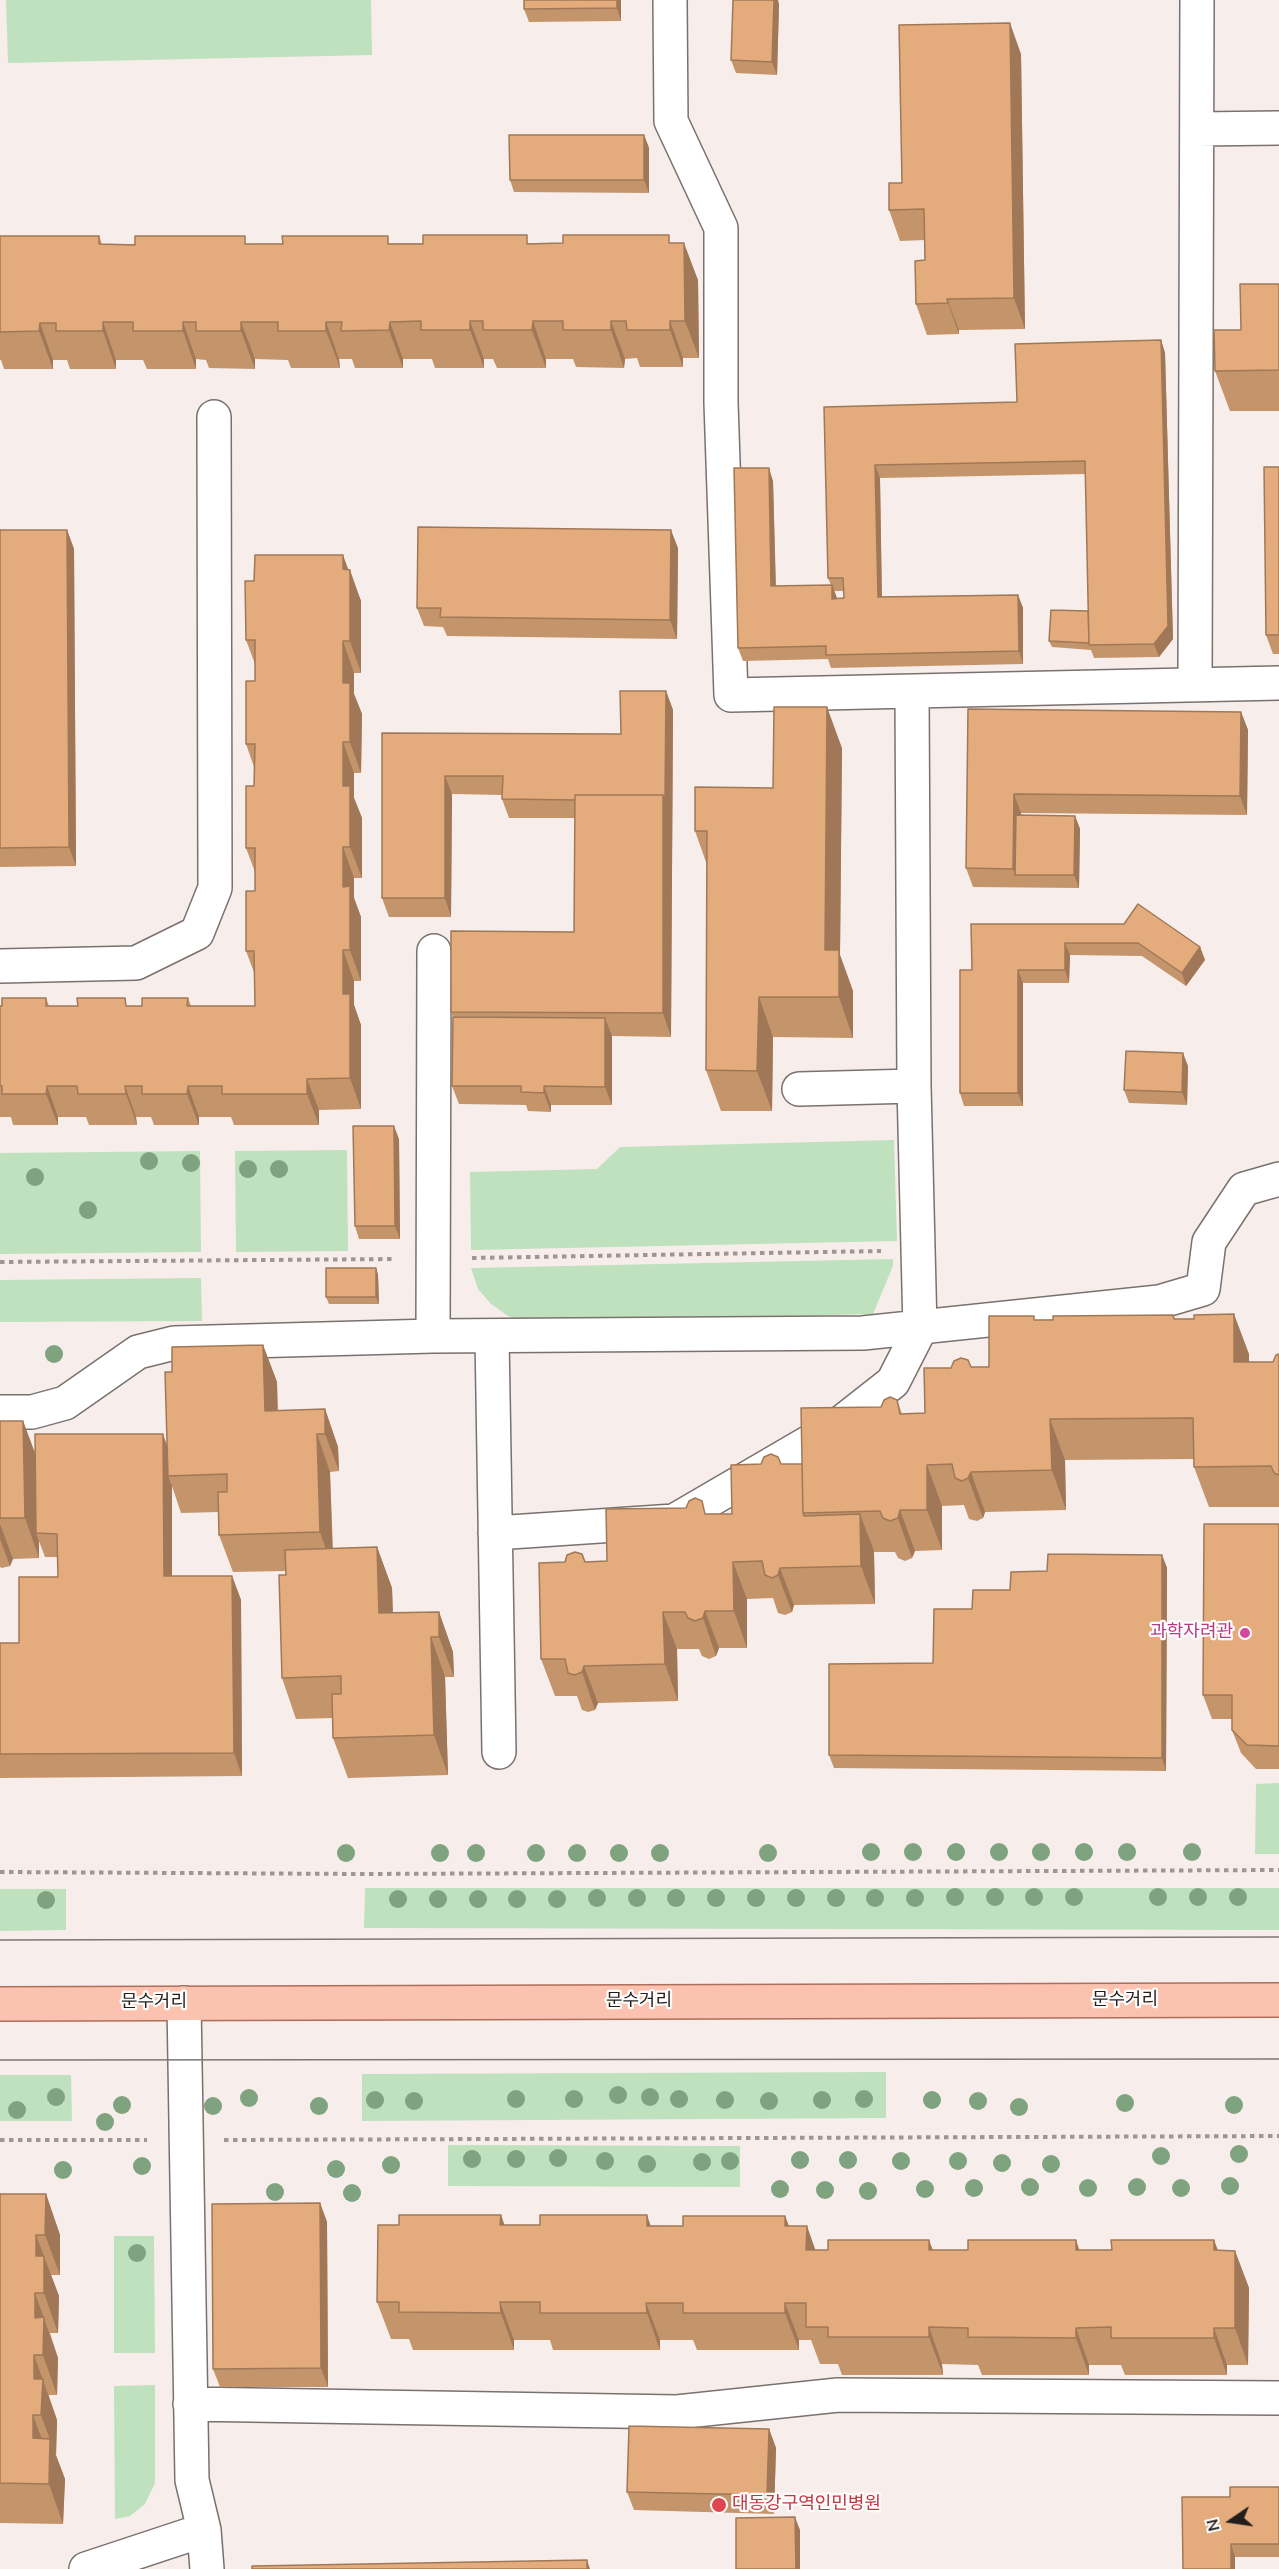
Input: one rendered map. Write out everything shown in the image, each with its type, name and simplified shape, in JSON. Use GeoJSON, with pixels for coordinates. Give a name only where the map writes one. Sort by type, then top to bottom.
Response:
{"type":"FeatureCollection","features":[{"type":"Feature","properties":{"kind":"main road","name":"문수거리"},"geometry":{"type":"LineString","coordinates":[[0,2004],[1279,2000]]}},
{"type":"Feature","properties":{"kind":"street"},"geometry":{"type":"LineString","coordinates":[[670,0],[671,121],[721,228],[721,402],[730,695],[912,693],[1279,683]]}},
{"type":"Feature","properties":{"kind":"street"},"geometry":{"type":"LineString","coordinates":[[1195,685],[1197,0]]}},
{"type":"Feature","properties":{"kind":"street"},"geometry":{"type":"LineString","coordinates":[[1197,129],[1279,128]]}},
{"type":"Feature","properties":{"kind":"street"},"geometry":{"type":"LineString","coordinates":[[0,966],[136,963],[197,933],[208,906],[215,888],[214,417]]}},
{"type":"Feature","properties":{"kind":"street"},"geometry":{"type":"LineString","coordinates":[[495,1533],[674,1521],[846,1419],[893,1382],[920,1329],[914,1086],[912,693]]}},
{"type":"Feature","properties":{"kind":"street"},"geometry":{"type":"LineString","coordinates":[[433,1336],[434,951]]}},
{"type":"Feature","properties":{"kind":"street"},"geometry":{"type":"LineString","coordinates":[[799,1089],[914,1086]]}},
{"type":"Feature","properties":{"kind":"street"},"geometry":{"type":"LineString","coordinates":[[0,1412],[32,1412],[65,1403],[138,1352],[174,1344],[433,1336],[863,1333],[920,1329],[1159,1302],[1203,1289],[1209,1242],[1244,1189],[1279,1179]]}},
{"type":"Feature","properties":{"kind":"street"},"geometry":{"type":"LineString","coordinates":[[492,1336],[499,1752]]}},
{"type":"Feature","properties":{"kind":"street"},"geometry":{"type":"LineString","coordinates":[[184,2003],[192,2480],[204,2530],[207,2569]]}},
{"type":"Feature","properties":{"kind":"street"},"geometry":{"type":"LineString","coordinates":[[190,2404],[677,2412],[838,2395],[1279,2398]]}},
{"type":"Feature","properties":{"kind":"street"},"geometry":{"type":"LineString","coordinates":[[86,2569],[204,2530]]}},
{"type":"Feature","properties":{"kind":"path"},"geometry":{"type":"LineString","coordinates":[[0,1872],[361,1874],[1279,1870]]}},
{"type":"Feature","properties":{"kind":"path"},"geometry":{"type":"LineString","coordinates":[[0,2140],[1279,2136]]}},
{"type":"Feature","properties":{"kind":"green space"},"geometry":{"type":"Polygon","coordinates":[[[6,0],[371,0],[372,55],[8,63],[6,0]]]}},
{"type":"Feature","properties":{"kind":"green space"},"geometry":{"type":"Polygon","coordinates":[[[894,1140],[897,1241],[471,1250],[470,1172],[597,1169],[620,1147],[894,1140]]]}},
{"type":"Feature","properties":{"kind":"green space"},"geometry":{"type":"Polygon","coordinates":[[[347,1150],[348,1251],[236,1252],[235,1151],[347,1150]]]}},
{"type":"Feature","properties":{"kind":"green space"},"geometry":{"type":"Polygon","coordinates":[[[200,1151],[201,1252],[0,1254],[0,1153],[200,1151]]]}},
{"type":"Feature","properties":{"kind":"green space"},"geometry":{"type":"Polygon","coordinates":[[[893,1259],[893,1266],[873,1314],[527,1322],[508,1316],[491,1304],[478,1289],[471,1268],[893,1259]]]}},
{"type":"Feature","properties":{"kind":"green space"},"geometry":{"type":"Polygon","coordinates":[[[201,1278],[202,1321],[0,1322],[0,1280],[201,1278]]]}},
{"type":"Feature","properties":{"kind":"green space"},"geometry":{"type":"Polygon","coordinates":[[[1279,1783],[1279,1854],[1255,1854],[1256,1784],[1279,1783]]]}},
{"type":"Feature","properties":{"kind":"green space"},"geometry":{"type":"Polygon","coordinates":[[[365,1888],[1279,1888],[1279,1930],[364,1928],[365,1888]]]}},
{"type":"Feature","properties":{"kind":"green space"},"geometry":{"type":"Polygon","coordinates":[[[0,1889],[66,1889],[66,1930],[0,1931],[0,1889]]]}},
{"type":"Feature","properties":{"kind":"green space"},"geometry":{"type":"Polygon","coordinates":[[[886,2072],[886,2118],[362,2121],[362,2074],[886,2072]]]}},
{"type":"Feature","properties":{"kind":"green space"},"geometry":{"type":"Polygon","coordinates":[[[0,2075],[71,2075],[72,2121],[0,2121],[0,2075]]]}},
{"type":"Feature","properties":{"kind":"green space"},"geometry":{"type":"Polygon","coordinates":[[[448,2145],[740,2146],[740,2187],[448,2186],[448,2145]]]}},
{"type":"Feature","properties":{"kind":"green space"},"geometry":{"type":"Polygon","coordinates":[[[114,2236],[154,2236],[155,2353],[114,2353],[114,2236]]]}},
{"type":"Feature","properties":{"kind":"green space"},"geometry":{"type":"Polygon","coordinates":[[[155,2385],[155,2483],[145,2504],[130,2516],[115,2519],[114,2386],[155,2385]]]}},
{"type":"Feature","properties":{"kind":"building"},"geometry":{"type":"Polygon","coordinates":[[[524,0],[617,0],[617,8],[524,9],[524,0]]]}},
{"type":"Feature","properties":{"kind":"building"},"geometry":{"type":"Polygon","coordinates":[[[733,0],[774,0],[772,62],[731,60],[733,0]]]}},
{"type":"Feature","properties":{"kind":"building"},"geometry":{"type":"Polygon","coordinates":[[[1010,23],[1014,298],[947,299],[948,303],[916,304],[915,261],[925,260],[924,209],[889,210],[889,183],[902,183],[899,25],[1010,23]]]}},
{"type":"Feature","properties":{"kind":"building"},"geometry":{"type":"Polygon","coordinates":[[[509,135],[644,135],[644,180],[510,180],[509,135]]]}},
{"type":"Feature","properties":{"kind":"building"},"geometry":{"type":"Polygon","coordinates":[[[423,235],[527,235],[527,244],[563,243],[563,235],[669,235],[669,243],[684,243],[685,321],[670,321],[670,330],[627,330],[626,321],[611,321],[611,330],[563,330],[563,321],[533,321],[532,330],[483,330],[483,321],[470,321],[470,330],[421,330],[421,321],[390,322],[389,330],[341,331],[342,322],[326,322],[326,331],[278,331],[278,322],[241,322],[241,331],[196,331],[196,322],[183,322],[183,331],[133,331],[133,322],[103,322],[103,331],[56,331],[56,323],[40,323],[39,331],[0,332],[0,236],[99,236],[99,244],[135,245],[135,236],[245,236],[245,244],[283,244],[282,236],[388,236],[388,244],[423,244],[423,235]]]}},
{"type":"Feature","properties":{"kind":"building"},"geometry":{"type":"Polygon","coordinates":[[[1240,284],[1279,284],[1279,370],[1215,371],[1214,330],[1241,330],[1240,284]]]}},
{"type":"Feature","properties":{"kind":"building"},"geometry":{"type":"Polygon","coordinates":[[[1161,340],[1168,626],[1154,644],[1089,645],[1085,461],[875,465],[878,597],[1018,595],[1019,651],[826,655],[826,646],[738,648],[734,468],[769,468],[771,586],[832,585],[832,599],[844,598],[843,578],[828,578],[824,407],[1017,402],[1015,344],[1161,340]]]}},
{"type":"Feature","properties":{"kind":"building"},"geometry":{"type":"Polygon","coordinates":[[[1264,467],[1279,467],[1279,635],[1266,635],[1264,467]]]}},
{"type":"Feature","properties":{"kind":"building"},"geometry":{"type":"Polygon","coordinates":[[[418,527],[671,530],[670,620],[440,617],[441,608],[417,608],[418,527]]]}},
{"type":"Feature","properties":{"kind":"building"},"geometry":{"type":"Polygon","coordinates":[[[0,530],[67,530],[69,847],[0,848],[0,530]]]}},
{"type":"Feature","properties":{"kind":"building"},"geometry":{"type":"Polygon","coordinates":[[[255,555],[343,555],[343,569],[350,570],[350,641],[343,641],[343,683],[350,683],[350,742],[343,742],[343,786],[350,786],[350,847],[343,847],[343,887],[350,886],[350,950],[343,950],[343,994],[350,994],[350,1078],[307,1079],[307,1094],[222,1094],[222,1086],[188,1086],[187,1094],[142,1094],[142,1086],[125,1086],[126,1094],[78,1094],[77,1086],[47,1086],[46,1094],[2,1094],[2,1086],[0,1086],[0,1006],[2,1006],[2,998],[46,998],[46,1006],[78,1006],[77,998],[125,998],[126,1006],[142,1006],[142,998],[188,998],[187,1006],[255,1006],[254,951],[246,951],[246,891],[255,891],[255,848],[246,848],[246,786],[254,786],[255,744],[246,744],[246,681],[255,681],[255,640],[246,640],[245,581],[254,581],[255,555]]]}},
{"type":"Feature","properties":{"kind":"building"},"geometry":{"type":"Polygon","coordinates":[[[1051,610],[1088,611],[1089,643],[1049,641],[1051,610]]]}},
{"type":"Feature","properties":{"kind":"building"},"geometry":{"type":"Polygon","coordinates":[[[620,691],[666,691],[665,800],[663,795],[575,795],[575,800],[502,799],[503,776],[445,776],[445,898],[382,898],[382,733],[621,734],[620,691]]]}},
{"type":"Feature","properties":{"kind":"building"},"geometry":{"type":"Polygon","coordinates":[[[774,707],[827,707],[825,950],[839,950],[839,997],[759,997],[757,1071],[706,1070],[707,831],[695,831],[695,787],[773,788],[774,707]]]}},
{"type":"Feature","properties":{"kind":"building"},"geometry":{"type":"Polygon","coordinates":[[[968,709],[1241,712],[1240,796],[1014,794],[1013,869],[966,868],[968,709]]]}},
{"type":"Feature","properties":{"kind":"building"},"geometry":{"type":"Polygon","coordinates":[[[575,795],[663,795],[663,1013],[451,1012],[451,931],[574,932],[575,795]]]}},
{"type":"Feature","properties":{"kind":"building"},"geometry":{"type":"Polygon","coordinates":[[[1016,815],[1075,816],[1074,875],[1015,875],[1016,815]]]}},
{"type":"Feature","properties":{"kind":"building"},"geometry":{"type":"Polygon","coordinates":[[[1138,904],[1200,947],[1182,973],[1138,943],[1065,943],[1065,970],[1018,970],[1018,1093],[960,1093],[960,970],[972,970],[971,924],[1124,924],[1138,904]]]}},
{"type":"Feature","properties":{"kind":"building"},"geometry":{"type":"Polygon","coordinates":[[[453,1017],[605,1018],[605,1087],[544,1086],[544,1093],[521,1092],[521,1086],[452,1086],[453,1017]]]}},
{"type":"Feature","properties":{"kind":"building"},"geometry":{"type":"Polygon","coordinates":[[[1126,1051],[1183,1053],[1182,1092],[1124,1090],[1126,1051]]]}},
{"type":"Feature","properties":{"kind":"building"},"geometry":{"type":"Polygon","coordinates":[[[353,1126],[394,1126],[395,1226],[355,1226],[353,1126]]]}},
{"type":"Feature","properties":{"kind":"building"},"geometry":{"type":"Polygon","coordinates":[[[326,1268],[376,1268],[376,1297],[326,1297],[326,1268]]]}},
{"type":"Feature","properties":{"kind":"building"},"geometry":{"type":"Polygon","coordinates":[[[1234,1314],[1234,1362],[1273,1362],[1279,1354],[1279,1475],[1274,1473],[1271,1466],[1194,1467],[1193,1418],[1050,1419],[1052,1470],[971,1472],[968,1478],[962,1481],[955,1478],[952,1464],[927,1465],[927,1510],[900,1510],[898,1518],[890,1521],[883,1518],[880,1511],[803,1513],[801,1408],[881,1407],[884,1400],[890,1397],[897,1400],[900,1414],[925,1413],[924,1368],[951,1368],[954,1361],[961,1358],[968,1360],[971,1367],[989,1367],[989,1316],[1034,1316],[1034,1320],[1053,1320],[1053,1316],[1173,1315],[1174,1319],[1194,1319],[1194,1315],[1234,1314]]]}},
{"type":"Feature","properties":{"kind":"building"},"geometry":{"type":"Polygon","coordinates":[[[263,1345],[265,1411],[325,1409],[325,1434],[317,1434],[320,1532],[219,1535],[218,1492],[227,1492],[227,1474],[168,1476],[165,1372],[172,1372],[172,1347],[263,1345]]]}},
{"type":"Feature","properties":{"kind":"building"},"geometry":{"type":"Polygon","coordinates":[[[0,1421],[23,1421],[25,1518],[0,1518],[0,1421]]]}},
{"type":"Feature","properties":{"kind":"building"},"geometry":{"type":"Polygon","coordinates":[[[35,1434],[163,1434],[164,1576],[232,1576],[234,1753],[0,1754],[0,1643],[19,1643],[19,1577],[58,1577],[57,1534],[36,1533],[35,1434]]]}},
{"type":"Feature","properties":{"kind":"building"},"geometry":{"type":"Polygon","coordinates":[[[771,1454],[778,1457],[781,1464],[802,1464],[804,1516],[860,1514],[861,1566],[780,1568],[778,1575],[772,1578],[765,1575],[762,1561],[733,1562],[734,1611],[705,1611],[703,1618],[695,1621],[688,1618],[685,1612],[663,1612],[665,1664],[584,1666],[582,1672],[575,1675],[568,1673],[565,1659],[541,1659],[539,1563],[565,1562],[567,1555],[575,1552],[582,1554],[585,1562],[607,1561],[606,1509],[686,1508],[689,1501],[695,1498],[702,1501],[705,1514],[732,1514],[731,1465],[761,1464],[764,1457],[771,1454]]]}},
{"type":"Feature","properties":{"kind":"building","name":"과학자려관"},"geometry":{"type":"Polygon","coordinates":[[[1204,1524],[1279,1524],[1279,1746],[1247,1745],[1232,1730],[1232,1695],[1203,1695],[1204,1524]]]}},
{"type":"Feature","properties":{"kind":"building"},"geometry":{"type":"Polygon","coordinates":[[[377,1547],[379,1613],[439,1612],[439,1637],[431,1637],[434,1735],[333,1738],[332,1694],[341,1694],[341,1676],[282,1678],[279,1575],[286,1575],[285,1550],[377,1547]]]}},
{"type":"Feature","properties":{"kind":"building"},"geometry":{"type":"Polygon","coordinates":[[[1048,1554],[1162,1555],[1162,1758],[829,1755],[829,1664],[933,1663],[934,1609],[972,1609],[973,1590],[1010,1590],[1011,1572],[1047,1571],[1048,1554]]]}},
{"type":"Feature","properties":{"kind":"building"},"geometry":{"type":"Polygon","coordinates":[[[0,2194],[46,2194],[45,2235],[36,2235],[36,2256],[44,2256],[44,2293],[35,2293],[35,2318],[44,2317],[43,2355],[34,2355],[34,2379],[43,2379],[41,2415],[33,2415],[33,2438],[50,2439],[49,2484],[0,2483],[0,2194]]]}},
{"type":"Feature","properties":{"kind":"building"},"geometry":{"type":"Polygon","coordinates":[[[320,2203],[321,2368],[213,2369],[212,2204],[320,2203]]]}},
{"type":"Feature","properties":{"kind":"building"},"geometry":{"type":"Polygon","coordinates":[[[399,2215],[501,2215],[500,2225],[540,2225],[540,2215],[647,2215],[647,2226],[683,2226],[683,2216],[785,2216],[785,2226],[807,2226],[806,2250],[828,2250],[828,2240],[929,2240],[929,2250],[968,2250],[968,2240],[1076,2240],[1076,2250],[1112,2250],[1111,2240],[1214,2240],[1214,2250],[1235,2251],[1235,2328],[1214,2328],[1214,2338],[1111,2338],[1111,2327],[1076,2328],[1076,2338],[968,2337],[968,2328],[929,2327],[929,2337],[828,2337],[828,2327],[806,2327],[806,2303],[785,2303],[785,2313],[683,2313],[683,2303],[646,2303],[647,2313],[540,2313],[540,2302],[500,2302],[501,2313],[399,2312],[399,2302],[377,2302],[378,2225],[399,2225],[399,2215]]]}},
{"type":"Feature","properties":{"kind":"building"},"geometry":{"type":"Polygon","coordinates":[[[629,2426],[769,2429],[767,2495],[627,2492],[629,2426]]]}},
{"type":"Feature","properties":{"kind":"building"},"geometry":{"type":"Polygon","coordinates":[[[1230,2487],[1279,2487],[1279,2544],[1231,2544],[1231,2569],[1183,2569],[1182,2497],[1230,2497],[1230,2487]]]}},
{"type":"Feature","properties":{"kind":"building"},"geometry":{"type":"Polygon","coordinates":[[[795,2517],[796,2569],[736,2569],[736,2518],[795,2517]]]}},
{"type":"Feature","properties":{"kind":"building"},"geometry":{"type":"Polygon","coordinates":[[[587,2560],[587,2569],[252,2569],[252,2566],[587,2560]]]}},
{"type":"Feature","properties":{"kind":"tram line"},"geometry":{"type":"LineString","coordinates":[[0,1940],[1279,1937]]}},
{"type":"Feature","properties":{"kind":"tram line"},"geometry":{"type":"LineString","coordinates":[[0,2060],[1279,2059]]}},
{"type":"Feature","properties":{"kind":"place","name":"과학자려관"},"geometry":{"type":"Point","coordinates":[1245,1633]}},
{"type":"Feature","properties":{"kind":"place","name":"대동강구역인민병원"},"geometry":{"type":"Point","coordinates":[719,2505]}}]}
